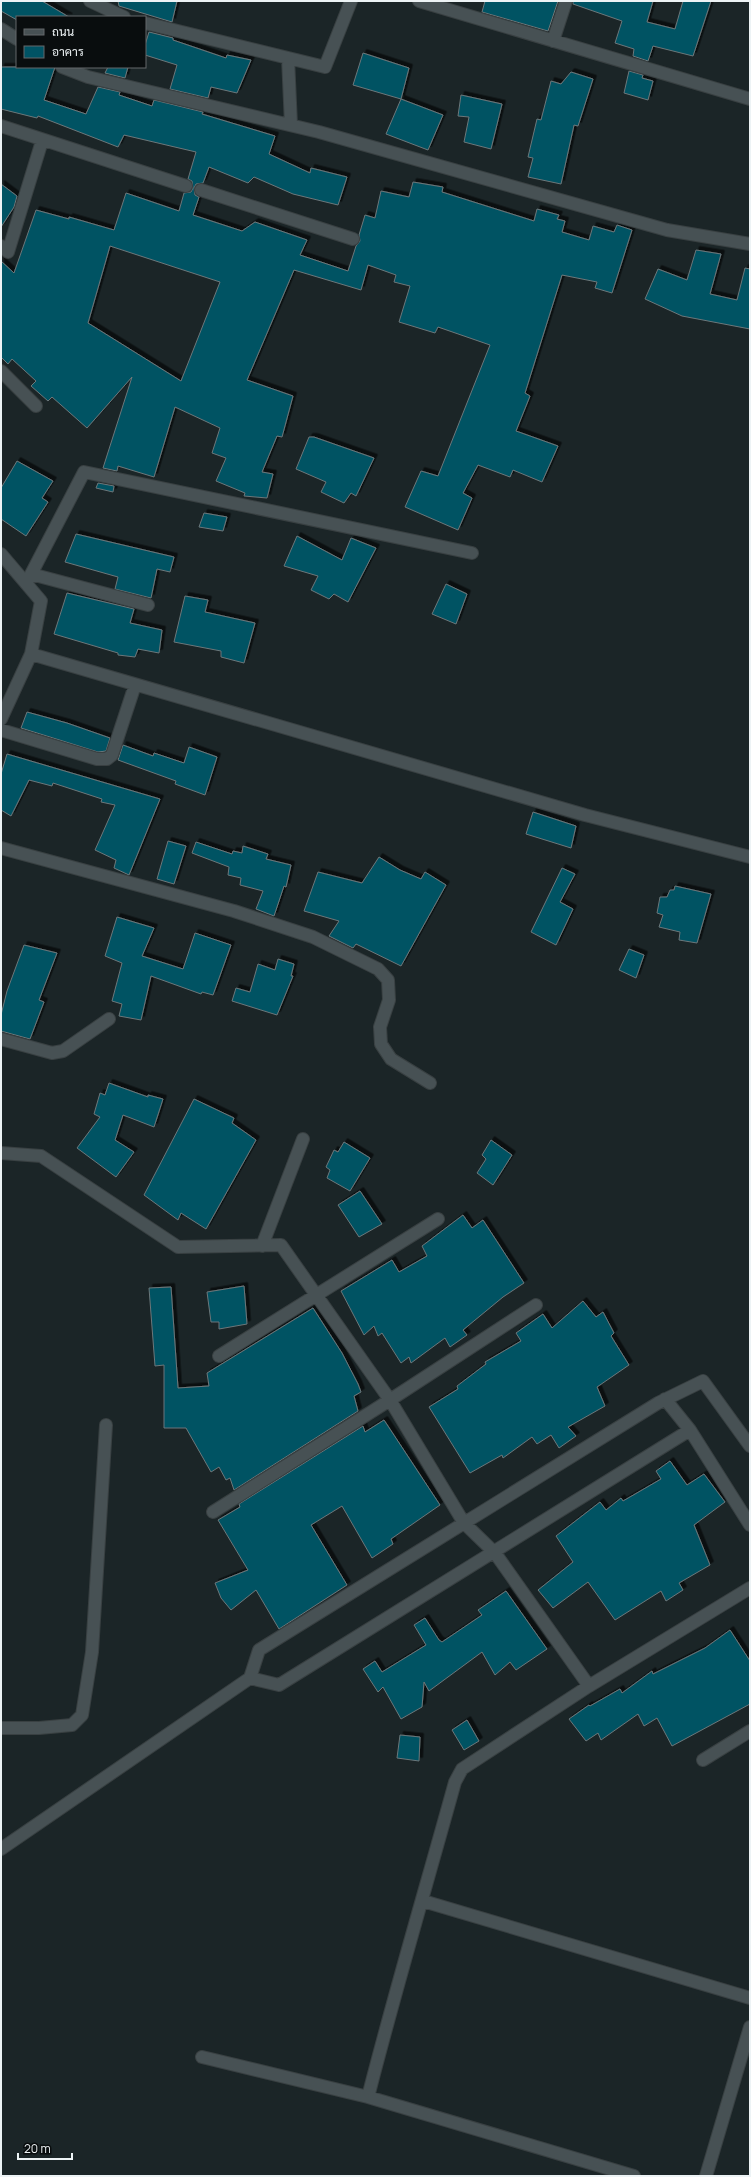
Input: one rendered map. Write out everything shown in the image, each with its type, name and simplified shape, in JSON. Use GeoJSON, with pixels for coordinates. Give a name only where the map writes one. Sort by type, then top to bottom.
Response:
{"type":"FeatureCollection","features":[{"type":"Feature","properties":{"kind":"street"},"geometry":{"type":"LineString","coordinates":[[90,1],[122,16]]}},
{"type":"Feature","properties":{"kind":"street"},"geometry":{"type":"LineString","coordinates":[[146,24],[325,67],[351,1]]}},
{"type":"Feature","properties":{"kind":"street"},"geometry":{"type":"LineString","coordinates":[[419,1],[750,99]]}},
{"type":"Feature","properties":{"kind":"street"},"geometry":{"type":"LineString","coordinates":[[553,41],[566,1]]}},
{"type":"Feature","properties":{"kind":"street"},"geometry":{"type":"LineString","coordinates":[[1,29],[16,38]]}},
{"type":"Feature","properties":{"kind":"street"},"geometry":{"type":"LineString","coordinates":[[288,58],[291,125]]}},
{"type":"Feature","properties":{"kind":"street"},"geometry":{"type":"LineString","coordinates":[[65,68],[88,77],[291,125],[667,230],[750,244]]}},
{"type":"Feature","properties":{"kind":"street"},"geometry":{"type":"LineString","coordinates":[[1,126],[42,141],[186,186]]}},
{"type":"Feature","properties":{"kind":"street"},"geometry":{"type":"LineString","coordinates":[[1,246],[8,252],[42,141]]}},
{"type":"Feature","properties":{"kind":"street"},"geometry":{"type":"LineString","coordinates":[[201,190],[353,239]]}},
{"type":"Feature","properties":{"kind":"street"},"geometry":{"type":"LineString","coordinates":[[1,371],[36,406]]}},
{"type":"Feature","properties":{"kind":"street"},"geometry":{"type":"LineString","coordinates":[[29,578],[84,472],[472,553]]}},
{"type":"Feature","properties":{"kind":"street"},"geometry":{"type":"LineString","coordinates":[[1,555],[29,578],[41,601],[30,654],[1,719]]}},
{"type":"Feature","properties":{"kind":"street"},"geometry":{"type":"LineString","coordinates":[[29,578],[148,605]]}},
{"type":"Feature","properties":{"kind":"street"},"geometry":{"type":"LineString","coordinates":[[30,654],[585,815],[750,857]]}},
{"type":"Feature","properties":{"kind":"street"},"geometry":{"type":"LineString","coordinates":[[1,730],[97,759],[107,759],[112,754],[116,744],[135,685]]}},
{"type":"Feature","properties":{"kind":"street"},"geometry":{"type":"LineString","coordinates":[[1,848],[234,912],[313,937],[378,969],[388,980],[389,1000],[380,1027],[381,1044],[391,1059],[430,1083]]}},
{"type":"Feature","properties":{"kind":"street"},"geometry":{"type":"LineString","coordinates":[[1,1039],[52,1053],[63,1051],[109,1019]]}},
{"type":"Feature","properties":{"kind":"street"},"geometry":{"type":"LineString","coordinates":[[262,1246],[303,1139]]}},
{"type":"Feature","properties":{"kind":"street"},"geometry":{"type":"LineString","coordinates":[[1,1153],[41,1156],[178,1247],[281,1245],[390,1400],[464,1523],[495,1552],[589,1686]]}},
{"type":"Feature","properties":{"kind":"street"},"geometry":{"type":"LineString","coordinates":[[218,1356],[438,1219]]}},
{"type":"Feature","properties":{"kind":"street"},"geometry":{"type":"LineString","coordinates":[[213,1512],[390,1400],[536,1305]]}},
{"type":"Feature","properties":{"kind":"street"},"geometry":{"type":"LineString","coordinates":[[1,1850],[250,1678],[259,1650],[665,1399],[703,1381],[750,1446]]}},
{"type":"Feature","properties":{"kind":"street"},"geometry":{"type":"LineString","coordinates":[[665,1399],[690,1430],[750,1525]]}},
{"type":"Feature","properties":{"kind":"street"},"geometry":{"type":"LineString","coordinates":[[1,1728],[39,1728],[72,1725],[82,1715],[92,1652],[106,1425]]}},
{"type":"Feature","properties":{"kind":"street"},"geometry":{"type":"LineString","coordinates":[[250,1678],[279,1685],[690,1430]]}},
{"type":"Feature","properties":{"kind":"street"},"geometry":{"type":"LineString","coordinates":[[368,2097],[393,1998],[423,1901],[455,1782],[462,1769],[589,1686],[750,1588]]}},
{"type":"Feature","properties":{"kind":"street"},"geometry":{"type":"LineString","coordinates":[[703,1760],[750,1731]]}},
{"type":"Feature","properties":{"kind":"street"},"geometry":{"type":"LineString","coordinates":[[423,1901],[750,1998]]}},
{"type":"Feature","properties":{"kind":"street"},"geometry":{"type":"LineString","coordinates":[[706,2176],[750,2028]]}},
{"type":"Feature","properties":{"kind":"street"},"geometry":{"type":"LineString","coordinates":[[202,2057],[368,2097],[634,2176]]}},
{"type":"Feature","properties":{"kind":"building"},"geometry":{"type":"Polygon","coordinates":[[[1,1],[42,1],[67,16],[16,16],[16,19],[1,11],[1,1]]]}},
{"type":"Feature","properties":{"kind":"building"},"geometry":{"type":"Polygon","coordinates":[[[118,1],[177,1],[172,22],[119,6],[118,1]]]}},
{"type":"Feature","properties":{"kind":"building"},"geometry":{"type":"Polygon","coordinates":[[[485,1],[558,1],[548,31],[482,12],[485,1]]]}},
{"type":"Feature","properties":{"kind":"building"},"geometry":{"type":"Polygon","coordinates":[[[573,1],[653,1],[647,22],[675,29],[683,1],[711,1],[693,56],[653,46],[648,61],[633,56],[634,49],[615,43],[622,21],[573,4],[573,1]]]}},
{"type":"Feature","properties":{"kind":"building"},"geometry":{"type":"Polygon","coordinates":[[[149,32],[173,38],[173,40],[226,58],[227,55],[251,60],[237,93],[211,87],[208,98],[170,89],[177,65],[146,55],[146,42],[149,32]]]}},
{"type":"Feature","properties":{"kind":"building"},"geometry":{"type":"Polygon","coordinates":[[[363,53],[409,68],[401,99],[353,85],[363,53]]]}},
{"type":"Feature","properties":{"kind":"building"},"geometry":{"type":"Polygon","coordinates":[[[1,67],[55,68],[44,100],[86,114],[98,87],[120,92],[119,95],[152,106],[154,100],[203,112],[202,114],[275,136],[269,154],[310,173],[311,168],[347,177],[338,205],[293,194],[254,177],[248,183],[209,167],[203,183],[196,184],[194,188],[195,195],[199,197],[193,215],[242,231],[255,222],[307,240],[300,255],[348,271],[356,246],[360,241],[359,235],[365,215],[375,218],[381,191],[409,197],[413,182],[443,187],[442,192],[534,221],[537,209],[559,215],[557,219],[565,221],[562,232],[589,240],[593,226],[614,232],[617,225],[632,230],[612,293],[595,288],[597,282],[562,275],[525,393],[530,396],[516,431],[558,446],[542,482],[513,470],[510,477],[478,465],[463,493],[472,498],[458,530],[405,507],[421,471],[438,476],[490,345],[438,327],[435,333],[399,322],[410,286],[394,282],[396,275],[368,265],[361,290],[294,270],[247,380],[293,396],[282,437],[277,436],[262,472],[273,474],[267,498],[244,496],[245,493],[216,481],[226,458],[212,453],[220,428],[175,407],[154,477],[118,466],[117,471],[103,468],[132,377],[87,428],[52,397],[48,401],[31,386],[36,381],[12,359],[8,364],[1,357],[1,261],[14,273],[36,210],[69,219],[69,217],[114,230],[126,193],[179,211],[184,193],[191,192],[193,188],[192,181],[188,179],[196,152],[124,135],[118,147],[38,116],[37,118],[1,109],[1,67]],[[110,246],[88,323],[181,381],[220,282],[110,246]]]}},
{"type":"Feature","properties":{"kind":"building"},"geometry":{"type":"Polygon","coordinates":[[[108,68],[128,68],[125,78],[105,73],[108,68]]]}},
{"type":"Feature","properties":{"kind":"building"},"geometry":{"type":"Polygon","coordinates":[[[629,71],[643,75],[642,78],[653,81],[648,100],[624,93],[629,71]]]}},
{"type":"Feature","properties":{"kind":"building"},"geometry":{"type":"Polygon","coordinates":[[[571,72],[593,79],[578,126],[574,125],[561,184],[528,177],[533,158],[528,157],[537,119],[541,120],[551,81],[561,84],[571,72]]]}},
{"type":"Feature","properties":{"kind":"building"},"geometry":{"type":"Polygon","coordinates":[[[461,95],[502,104],[491,149],[464,142],[469,117],[458,116],[461,95]]]}},
{"type":"Feature","properties":{"kind":"building"},"geometry":{"type":"Polygon","coordinates":[[[401,99],[443,115],[428,150],[386,134],[401,99]]]}},
{"type":"Feature","properties":{"kind":"building"},"geometry":{"type":"Polygon","coordinates":[[[1,184],[17,196],[14,207],[1,227],[1,184]]]}},
{"type":"Feature","properties":{"kind":"building"},"geometry":{"type":"Polygon","coordinates":[[[696,250],[721,254],[710,294],[737,300],[745,268],[750,269],[750,329],[682,316],[645,299],[658,269],[687,280],[696,250]]]}},
{"type":"Feature","properties":{"kind":"building"},"geometry":{"type":"Polygon","coordinates":[[[309,437],[314,437],[374,458],[356,496],[351,493],[344,503],[321,492],[326,482],[296,469],[309,437]]]}},
{"type":"Feature","properties":{"kind":"building"},"geometry":{"type":"Polygon","coordinates":[[[17,461],[53,481],[42,498],[48,502],[26,536],[1,519],[1,488],[17,461]]]}},
{"type":"Feature","properties":{"kind":"building"},"geometry":{"type":"Polygon","coordinates":[[[98,483],[114,486],[113,492],[96,488],[98,483]]]}},
{"type":"Feature","properties":{"kind":"building"},"geometry":{"type":"Polygon","coordinates":[[[204,513],[227,517],[223,531],[199,527],[204,513]]]}},
{"type":"Feature","properties":{"kind":"building"},"geometry":{"type":"Polygon","coordinates":[[[76,534],[174,557],[170,572],[157,569],[151,598],[115,589],[118,577],[65,562],[76,534]]]}},
{"type":"Feature","properties":{"kind":"building"},"geometry":{"type":"Polygon","coordinates":[[[297,536],[342,560],[351,538],[376,548],[348,602],[334,594],[329,599],[311,590],[318,576],[284,566],[297,536]]]}},
{"type":"Feature","properties":{"kind":"building"},"geometry":{"type":"Polygon","coordinates":[[[446,584],[467,594],[456,624],[432,614],[446,584]]]}},
{"type":"Feature","properties":{"kind":"building"},"geometry":{"type":"Polygon","coordinates":[[[67,593],[134,609],[130,623],[162,630],[159,653],[138,649],[135,657],[118,655],[118,653],[54,634],[67,593]]]}},
{"type":"Feature","properties":{"kind":"building"},"geometry":{"type":"Polygon","coordinates":[[[185,596],[208,600],[205,612],[255,623],[244,663],[221,657],[221,651],[174,642],[185,596]]]}},
{"type":"Feature","properties":{"kind":"building"},"geometry":{"type":"Polygon","coordinates":[[[27,712],[67,723],[110,738],[106,751],[98,752],[21,728],[27,712]]]}},
{"type":"Feature","properties":{"kind":"building"},"geometry":{"type":"Polygon","coordinates":[[[123,745],[153,756],[154,753],[184,763],[189,747],[217,757],[205,795],[175,784],[176,781],[118,760],[123,745]]]}},
{"type":"Feature","properties":{"kind":"building"},"geometry":{"type":"Polygon","coordinates":[[[7,754],[160,799],[129,875],[114,868],[116,860],[95,850],[115,805],[101,802],[102,799],[53,783],[52,786],[29,780],[11,816],[1,810],[1,774],[7,754]]]}},
{"type":"Feature","properties":{"kind":"building"},"geometry":{"type":"Polygon","coordinates":[[[533,812],[576,826],[571,848],[526,834],[533,812]]]}},
{"type":"Feature","properties":{"kind":"building"},"geometry":{"type":"Polygon","coordinates":[[[168,841],[186,846],[174,884],[157,879],[168,841]]]}},
{"type":"Feature","properties":{"kind":"building"},"geometry":{"type":"Polygon","coordinates":[[[196,842],[232,854],[233,851],[242,853],[243,846],[268,854],[266,859],[291,865],[286,887],[284,886],[274,916],[256,909],[263,891],[240,885],[241,878],[228,875],[229,867],[192,853],[196,842]]]}},
{"type":"Feature","properties":{"kind":"building"},"geometry":{"type":"Polygon","coordinates":[[[379,857],[400,870],[421,879],[425,872],[446,885],[401,966],[356,944],[353,948],[329,936],[339,921],[304,911],[318,872],[362,883],[379,857]]]}},
{"type":"Feature","properties":{"kind":"building"},"geometry":{"type":"Polygon","coordinates":[[[562,868],[575,874],[560,902],[573,909],[556,945],[531,932],[562,868]]]}},
{"type":"Feature","properties":{"kind":"building"},"geometry":{"type":"Polygon","coordinates":[[[675,886],[711,894],[697,943],[679,940],[680,932],[659,927],[663,915],[657,913],[660,897],[667,897],[670,890],[674,890],[675,886]]]}},
{"type":"Feature","properties":{"kind":"building"},"geometry":{"type":"Polygon","coordinates":[[[117,917],[154,928],[142,956],[183,969],[195,933],[231,945],[213,995],[202,992],[201,994],[151,976],[141,1020],[119,1016],[122,1004],[112,1001],[122,963],[105,956],[117,917]]]}},
{"type":"Feature","properties":{"kind":"building"},"geometry":{"type":"Polygon","coordinates":[[[24,945],[57,953],[39,1000],[44,1002],[30,1039],[1,1031],[1,1015],[7,991],[24,945]]]}},
{"type":"Feature","properties":{"kind":"building"},"geometry":{"type":"Polygon","coordinates":[[[629,949],[644,955],[636,978],[619,970],[629,949]]]}},
{"type":"Feature","properties":{"kind":"building"},"geometry":{"type":"Polygon","coordinates":[[[278,959],[294,964],[291,976],[293,976],[277,1015],[232,1001],[236,988],[250,992],[258,964],[275,970],[278,959]]]}},
{"type":"Feature","properties":{"kind":"building"},"geometry":{"type":"Polygon","coordinates":[[[109,1083],[148,1097],[148,1095],[163,1099],[154,1127],[123,1115],[115,1140],[134,1152],[116,1177],[77,1148],[100,1117],[94,1114],[100,1093],[105,1095],[109,1083]]]}},
{"type":"Feature","properties":{"kind":"building"},"geometry":{"type":"Polygon","coordinates":[[[194,1099],[234,1118],[232,1123],[256,1140],[206,1229],[181,1213],[178,1220],[144,1195],[194,1099]]]}},
{"type":"Feature","properties":{"kind":"building"},"geometry":{"type":"Polygon","coordinates":[[[491,1140],[512,1155],[493,1185],[477,1173],[486,1159],[482,1155],[491,1140]]]}},
{"type":"Feature","properties":{"kind":"building"},"geometry":{"type":"Polygon","coordinates":[[[344,1142],[370,1158],[350,1191],[327,1178],[330,1170],[326,1167],[334,1150],[338,1152],[344,1142]]]}},
{"type":"Feature","properties":{"kind":"building"},"geometry":{"type":"Polygon","coordinates":[[[360,1191],[382,1224],[359,1237],[338,1205],[360,1191]]]}},
{"type":"Feature","properties":{"kind":"building"},"geometry":{"type":"Polygon","coordinates":[[[463,1215],[472,1228],[483,1220],[524,1283],[503,1297],[463,1330],[467,1335],[450,1347],[445,1338],[411,1363],[409,1357],[401,1363],[382,1333],[378,1336],[374,1326],[364,1335],[341,1291],[392,1260],[399,1272],[427,1256],[422,1246],[463,1215]]]}},
{"type":"Feature","properties":{"kind":"building"},"geometry":{"type":"Polygon","coordinates":[[[244,1286],[247,1324],[219,1329],[219,1322],[211,1322],[207,1292],[244,1286]]]}},
{"type":"Feature","properties":{"kind":"building"},"geometry":{"type":"Polygon","coordinates":[[[171,1287],[178,1388],[209,1386],[207,1373],[313,1308],[342,1353],[358,1384],[361,1392],[354,1396],[358,1411],[234,1490],[230,1478],[226,1480],[219,1467],[211,1472],[186,1428],[164,1428],[164,1365],[155,1366],[149,1288],[171,1287]]]}},
{"type":"Feature","properties":{"kind":"building"},"geometry":{"type":"Polygon","coordinates":[[[583,1301],[596,1317],[603,1312],[614,1333],[611,1336],[629,1365],[597,1387],[605,1406],[568,1427],[576,1436],[559,1448],[551,1435],[537,1444],[532,1437],[503,1458],[502,1455],[470,1473],[429,1407],[458,1389],[457,1386],[486,1364],[485,1362],[521,1341],[516,1333],[543,1314],[552,1328],[583,1301]]]}},
{"type":"Feature","properties":{"kind":"building"},"geometry":{"type":"Polygon","coordinates":[[[384,1420],[440,1505],[391,1539],[393,1544],[372,1558],[342,1506],[311,1525],[347,1585],[279,1629],[256,1590],[231,1610],[221,1598],[215,1583],[248,1570],[218,1520],[240,1507],[239,1504],[363,1426],[365,1432],[384,1420]]]}},
{"type":"Feature","properties":{"kind":"building"},"geometry":{"type":"Polygon","coordinates":[[[670,1461],[687,1485],[704,1474],[725,1502],[694,1525],[710,1565],[679,1583],[683,1590],[666,1601],[661,1591],[615,1620],[588,1582],[553,1608],[538,1590],[573,1562],[556,1536],[600,1502],[606,1510],[621,1498],[623,1501],[661,1479],[656,1471],[670,1461]]]}},
{"type":"Feature","properties":{"kind":"building"},"geometry":{"type":"Polygon","coordinates":[[[506,1591],[547,1649],[516,1670],[510,1662],[495,1675],[482,1652],[429,1691],[424,1682],[422,1707],[401,1719],[383,1687],[378,1692],[363,1669],[375,1661],[382,1672],[426,1645],[414,1625],[425,1618],[439,1640],[442,1642],[482,1615],[478,1610],[506,1591]]]}},
{"type":"Feature","properties":{"kind":"building"},"geometry":{"type":"Polygon","coordinates":[[[730,1630],[750,1661],[750,1704],[672,1746],[657,1718],[644,1726],[638,1714],[601,1740],[598,1733],[586,1741],[569,1719],[589,1705],[590,1706],[620,1689],[622,1693],[652,1671],[653,1674],[705,1648],[730,1630]]]}},
{"type":"Feature","properties":{"kind":"building"},"geometry":{"type":"Polygon","coordinates":[[[467,1720],[479,1741],[464,1750],[452,1730],[467,1720]]]}},
{"type":"Feature","properties":{"kind":"building"},"geometry":{"type":"Polygon","coordinates":[[[400,1735],[420,1737],[419,1761],[397,1758],[400,1735]]]}}]}
